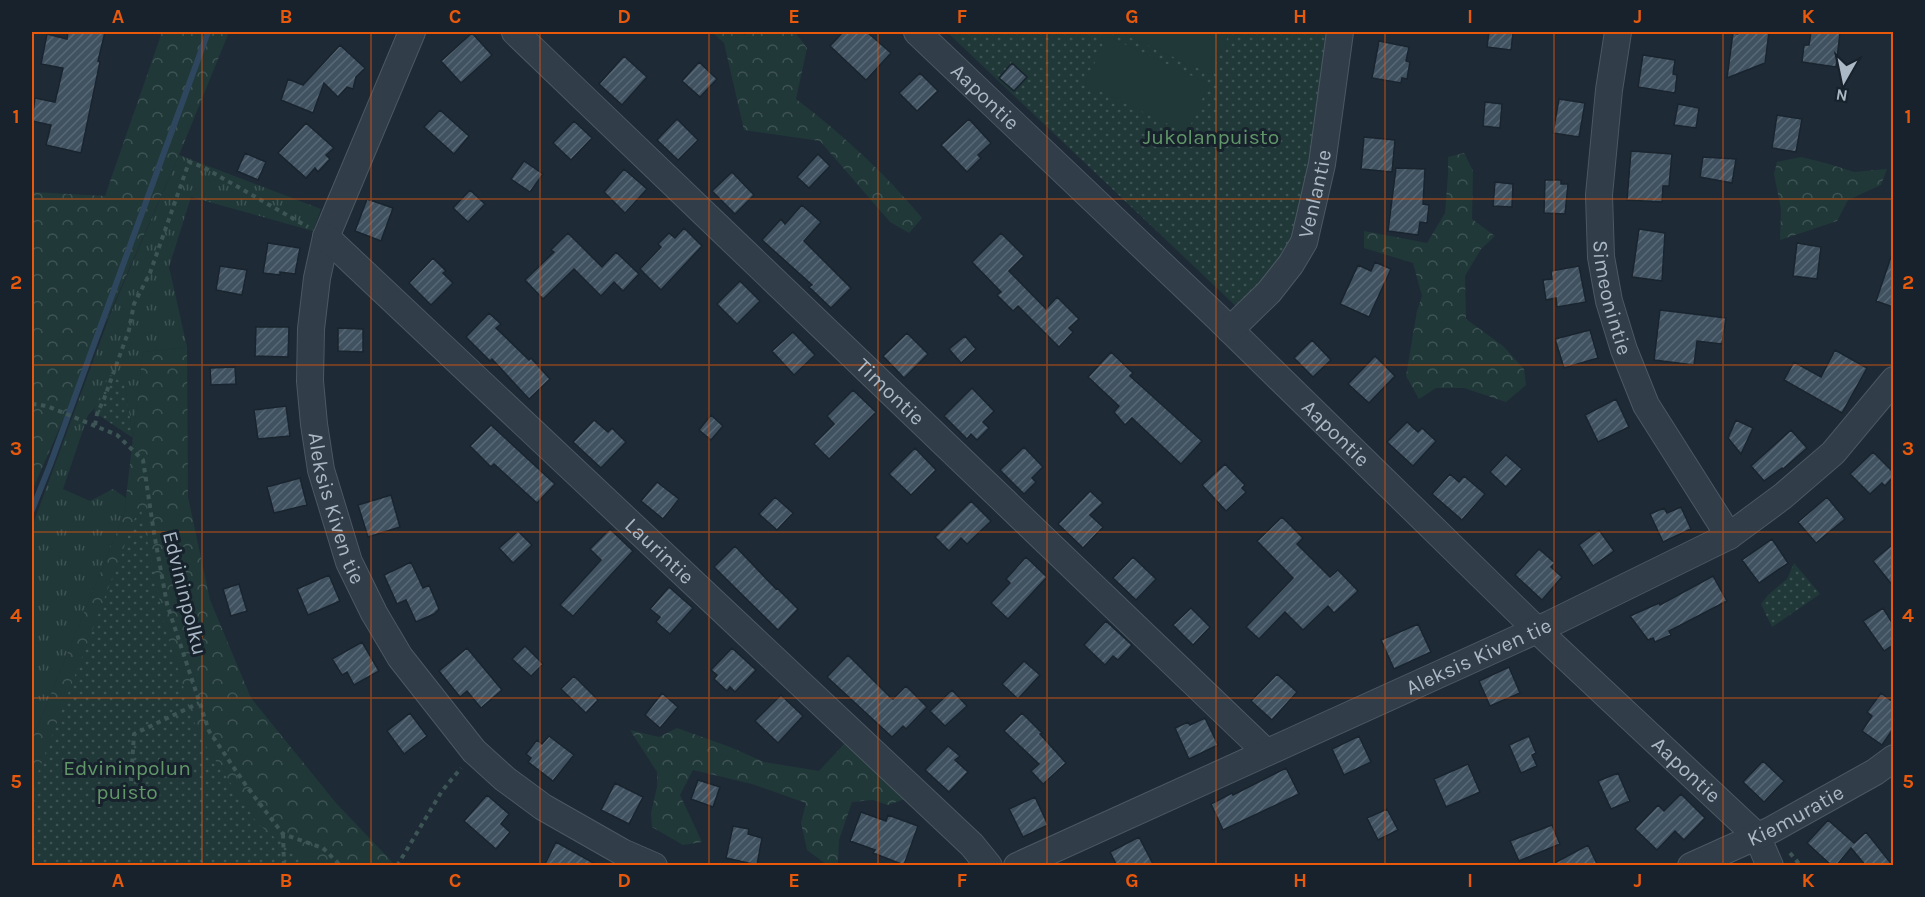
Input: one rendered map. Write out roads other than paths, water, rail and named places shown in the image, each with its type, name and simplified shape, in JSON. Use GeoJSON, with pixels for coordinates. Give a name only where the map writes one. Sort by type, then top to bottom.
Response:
{"type":"FeatureCollection","features":[{"type":"Feature","properties":{"kind":"street","name":"Aleksis Kiven tie"},"geometry":{"type":"LineString","coordinates":[[412,32],[326,237],[317,278],[310,348],[311,395],[321,470],[349,562],[374,613],[400,657],[474,751],[505,779],[543,807],[622,852],[654,866]]}},
{"type":"Feature","properties":{"kind":"street","name":"Timontie"},"geometry":{"type":"LineString","coordinates":[[515,32],[1266,752]]}},
{"type":"Feature","properties":{"kind":"street","name":"Aapontie"},"geometry":{"type":"LineString","coordinates":[[917,32],[1230,330],[1537,630],[1757,836]]}},
{"type":"Feature","properties":{"kind":"street","name":"Venlantie"},"geometry":{"type":"LineString","coordinates":[[1230,330],[1269,292],[1291,264],[1304,242],[1322,164],[1340,32]]}},
{"type":"Feature","properties":{"kind":"street","name":"Simeonintie"},"geometry":{"type":"LineString","coordinates":[[1618,32],[1609,90],[1599,195],[1601,257],[1609,302],[1624,350],[1646,405],[1729,536]]}},
{"type":"Feature","properties":{"kind":"street","name":"Laurintie"},"geometry":{"type":"LineString","coordinates":[[326,237],[972,845],[989,866]]}},
{"type":"Feature","properties":{"kind":"street","name":"Aleksis Kiven tie"},"geometry":{"type":"LineString","coordinates":[[1017,866],[1537,630],[1729,536],[1783,496],[1833,453],[1893,380]]}},
{"type":"Feature","properties":{"kind":"street","name":"Kiemuratie"},"geometry":{"type":"LineString","coordinates":[[1691,866],[1771,830],[1864,778],[1893,758]]}},
{"type":"Feature","properties":{"kind":"street"},"geometry":{"type":"LineString","coordinates":[[1757,836],[1770,866]]}},
{"type":"Feature","properties":{"kind":"waterway"},"geometry":{"type":"LineString","coordinates":[[32,510],[208,32]]}},
{"type":"Feature","properties":{"kind":"park label","name":"Jukolanpuisto"},"geometry":{"type":"Point","coordinates":[1211,137]}},
{"type":"Feature","properties":{"kind":"park label","name":"Edvininpolun puisto"},"geometry":{"type":"Point","coordinates":[127,780]}}]}
